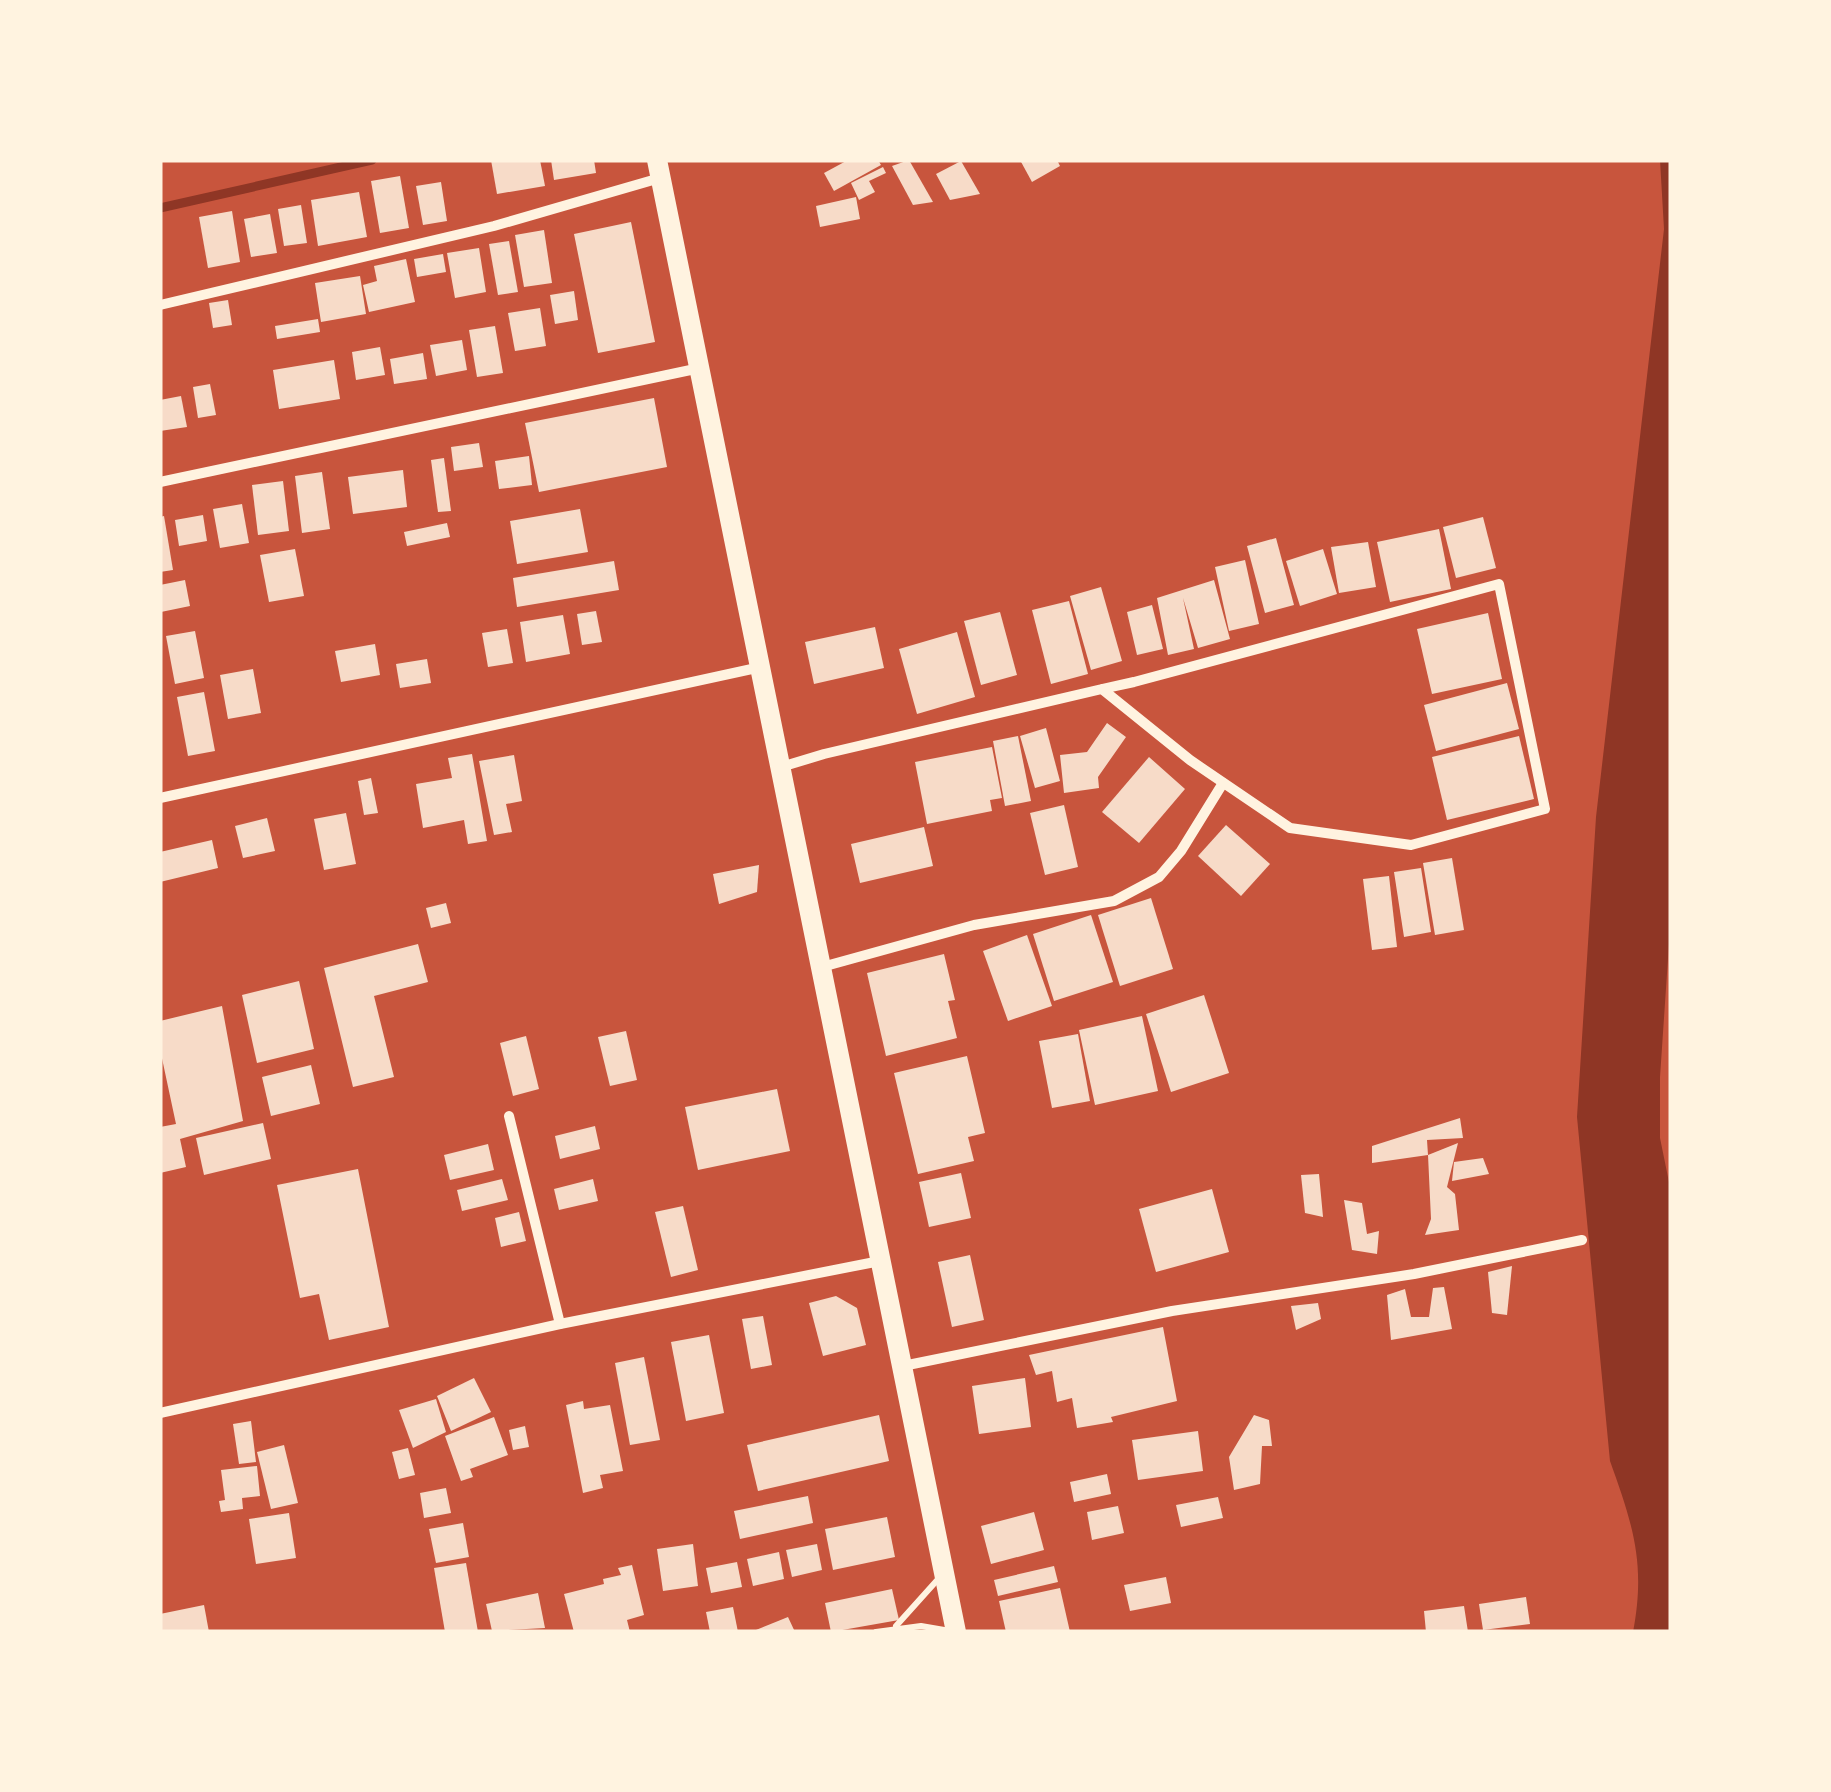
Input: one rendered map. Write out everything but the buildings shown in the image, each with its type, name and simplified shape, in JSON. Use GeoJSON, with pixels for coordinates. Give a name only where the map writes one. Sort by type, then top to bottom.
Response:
{"type":"FeatureCollection","features":[{"type":"Feature","properties":{"kind":"highway"},"geometry":{"type":"LineString","coordinates":[[659,169],[956,1632]]}},
{"type":"Feature","properties":{"kind":"street"},"geometry":{"type":"LineString","coordinates":[[160,305],[494,226],[659,169]]}},
{"type":"Feature","properties":{"kind":"street"},"geometry":{"type":"LineString","coordinates":[[160,482],[700,368]]}},
{"type":"Feature","properties":{"kind":"street"},"geometry":{"type":"LineString","coordinates":[[781,767],[1102,689],[1499,584],[1544,810],[1412,845],[1290,828],[1102,689]]}},
{"type":"Feature","properties":{"kind":"street"},"geometry":{"type":"LineString","coordinates":[[160,798],[762,667]]}},
{"type":"Feature","properties":{"kind":"street"},"geometry":{"type":"LineString","coordinates":[[821,968],[974,925],[1114,901],[1158,877],[1181,851],[1223,782]]}},
{"type":"Feature","properties":{"kind":"street"},"geometry":{"type":"LineString","coordinates":[[509,1116],[560,1324]]}},
{"type":"Feature","properties":{"kind":"street"},"geometry":{"type":"LineString","coordinates":[[902,1366],[1172,1311],[1414,1274],[1582,1240]]}},
{"type":"Feature","properties":{"kind":"street"},"geometry":{"type":"LineString","coordinates":[[160,1413],[560,1324],[881,1260]]}},
{"type":"Feature","properties":{"kind":"lane"},"geometry":{"type":"LineString","coordinates":[[896,1626],[944,1572]]}},
{"type":"Feature","properties":{"kind":"lane"},"geometry":{"type":"LineString","coordinates":[[876,1632],[896,1626],[956,1632]]}},
{"type":"Feature","properties":{"kind":"shaded area"},"geometry":{"type":"Polygon","coordinates":[[[1660,160],[1671,160],[1671,773],[1669,944],[1660,1138],[1671,1192],[1671,1632],[1633,1632],[1638,1565],[1631,1525],[1610,1461],[1577,1117],[1596,817],[1664,229],[1660,160]]]}},
{"type":"Feature","properties":{"kind":"waterway"},"geometry":{"type":"LineString","coordinates":[[160,208],[372,160]]}}]}
